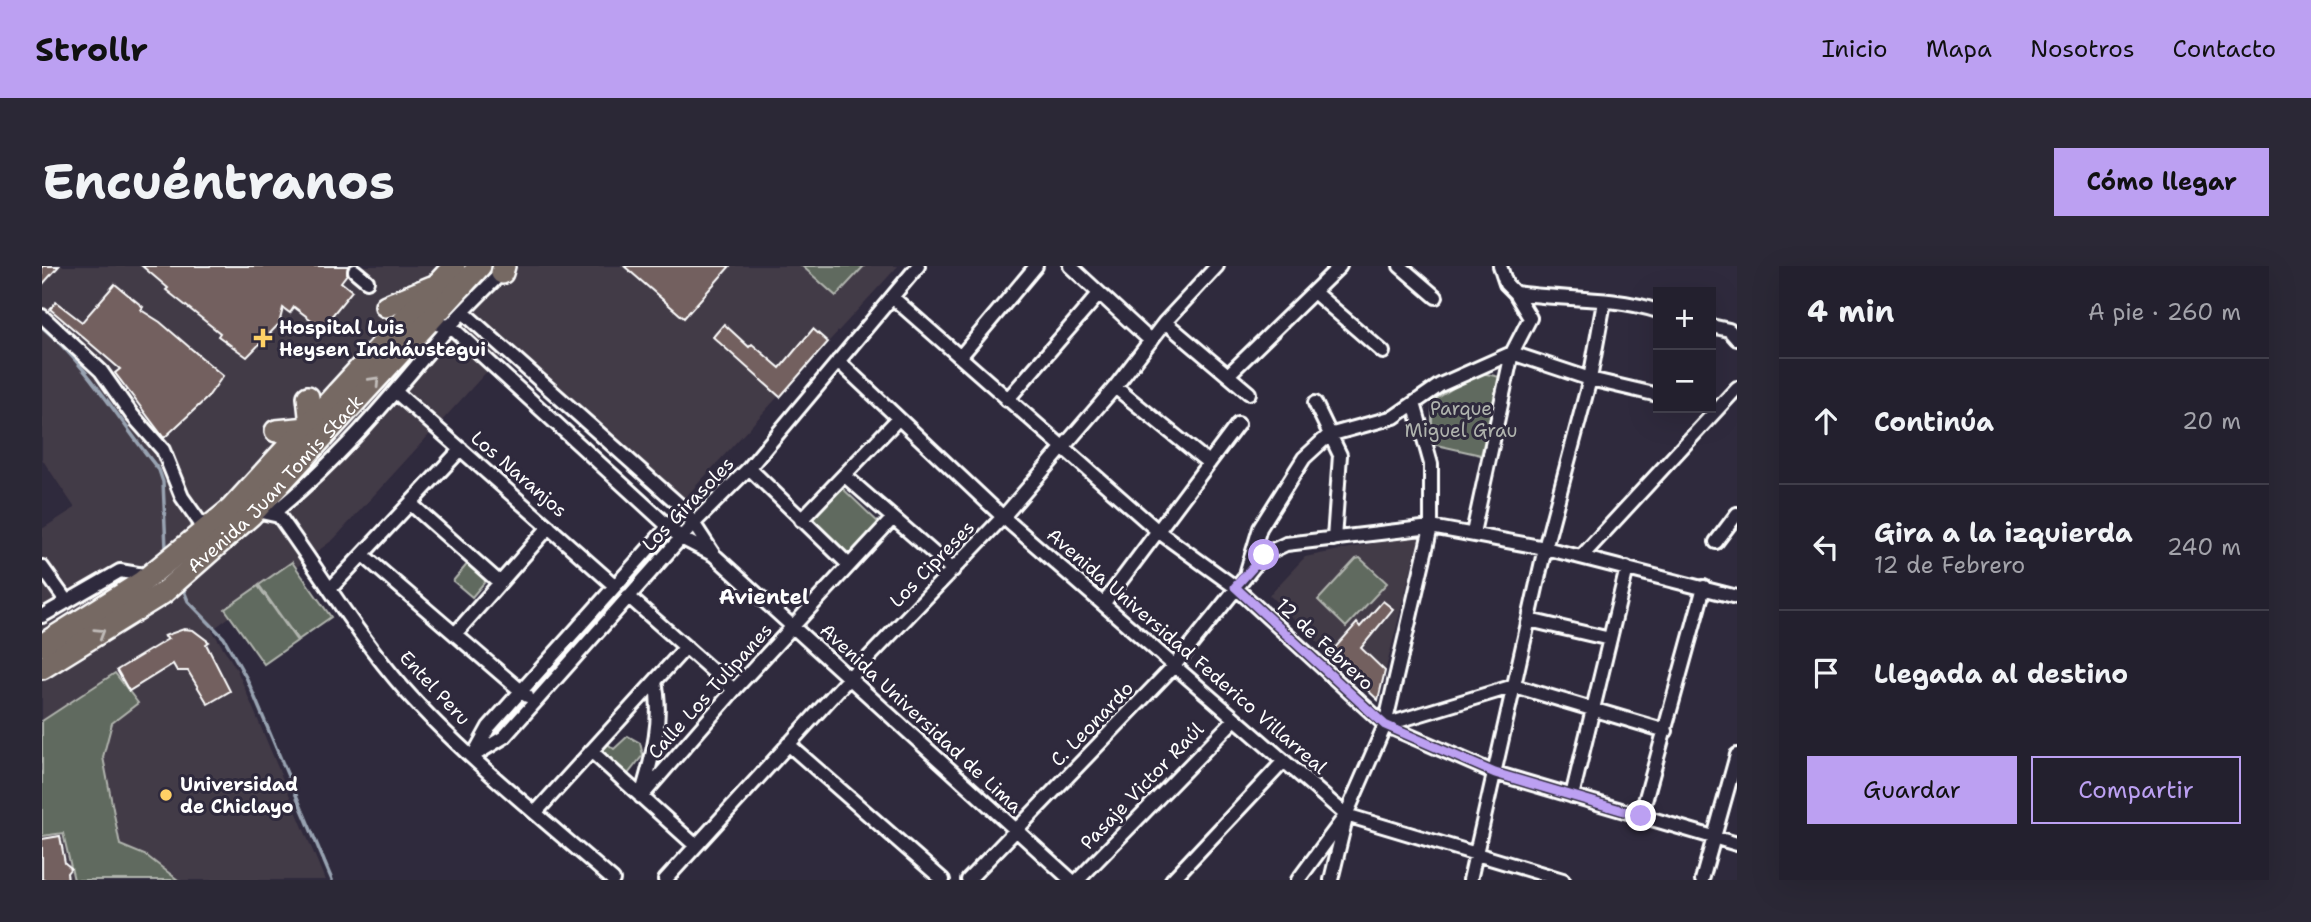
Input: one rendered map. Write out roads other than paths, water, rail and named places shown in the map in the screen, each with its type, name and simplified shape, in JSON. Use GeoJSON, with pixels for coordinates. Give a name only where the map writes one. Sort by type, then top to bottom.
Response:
{"type":"FeatureCollection","features":[{"type":"Feature","properties":{"kind":"main road","name":"Avenida Juan Tomis Stack"},"geometry":{"type":"LineString","coordinates":[[45,661],[206,531],[309,426],[438,275],[454,266]]}},
{"type":"Feature","properties":{"kind":"main road","name":"Avenida Juan Tomis Stack"},"geometry":{"type":"LineString","coordinates":[[45,661],[163,593],[262,514],[439,324],[481,266]]}},
{"type":"Feature","properties":{"kind":"main road"},"geometry":{"type":"LineString","coordinates":[[386,306],[414,294],[438,275]]}},
{"type":"Feature","properties":{"kind":"main road"},"geometry":{"type":"LineString","coordinates":[[276,431],[309,426],[307,397]]}},
{"type":"Feature","properties":{"kind":"street","name":"Los Girasoles"},"geometry":{"type":"LineString","coordinates":[[473,756],[504,737],[695,522],[749,468],[918,266]]}},
{"type":"Feature","properties":{"kind":"street"},"geometry":{"type":"LineString","coordinates":[[960,357],[1036,266]]}},
{"type":"Feature","properties":{"kind":"street"},"geometry":{"type":"LineString","coordinates":[[1070,266],[1151,341]]}},
{"type":"Feature","properties":{"kind":"street","name":"Los Cipreses"},"geometry":{"type":"LineString","coordinates":[[664,880],[849,678],[1003,517],[1115,387],[1165,322],[1217,266]]}},
{"type":"Feature","properties":{"kind":"street"},"geometry":{"type":"LineString","coordinates":[[1228,375],[1340,266]]}},
{"type":"Feature","properties":{"kind":"street"},"geometry":{"type":"LineString","coordinates":[[1399,266],[1436,297]]}},
{"type":"Feature","properties":{"kind":"street"},"geometry":{"type":"LineString","coordinates":[[1473,533],[1512,353],[1530,318],[1515,293],[1506,284],[1500,266]]}},
{"type":"Feature","properties":{"kind":"street","name":"Avenida Juan Tomis Stack"},"geometry":{"type":"LineString","coordinates":[[262,514],[306,487],[397,393],[439,324],[463,312],[505,268]]}},
{"type":"Feature","properties":{"kind":"street"},"geometry":{"type":"LineString","coordinates":[[355,271],[367,281]]}},
{"type":"Feature","properties":{"kind":"street"},"geometry":{"type":"LineString","coordinates":[[1007,400],[1100,293]]}},
{"type":"Feature","properties":{"kind":"street"},"geometry":{"type":"LineString","coordinates":[[1315,293],[1383,352]]}},
{"type":"Feature","properties":{"kind":"street"},"geometry":{"type":"LineString","coordinates":[[1515,293],[1572,296],[1641,305],[1653,309]]}},
{"type":"Feature","properties":{"kind":"street","name":"12 de Febrero"},"geometry":{"type":"LineString","coordinates":[[892,297],[1159,532],[1235,587],[1385,725],[1495,773],[1737,844]]}},
{"type":"Feature","properties":{"kind":"street"},"geometry":{"type":"LineString","coordinates":[[1469,880],[1545,548],[1590,379],[1604,302]]}},
{"type":"Feature","properties":{"kind":"street","name":"Avenida Universidad de Lima"},"geometry":{"type":"LineString","coordinates":[[463,312],[684,509],[695,522],[714,555]]}},
{"type":"Feature","properties":{"kind":"street"},"geometry":{"type":"LineString","coordinates":[[42,316],[101,371],[137,421],[163,450],[182,497],[206,531]]}},
{"type":"Feature","properties":{"kind":"street"},"geometry":{"type":"LineString","coordinates":[[1165,322],[1249,393]]}},
{"type":"Feature","properties":{"kind":"street","name":"Avenida Universidad de Lima"},"geometry":{"type":"LineString","coordinates":[[439,324],[681,538],[714,555],[1071,880]]}},
{"type":"Feature","properties":{"kind":"street"},"geometry":{"type":"LineString","coordinates":[[1716,327],[1729,330],[1737,339]]}},
{"type":"Feature","properties":{"kind":"street"},"geometry":{"type":"LineString","coordinates":[[1246,575],[1260,528],[1304,458],[1329,435],[1394,417],[1440,385],[1512,353],[1590,379],[1653,394]]}},
{"type":"Feature","properties":{"kind":"street","name":"Avenida Universidad Federico Villarreal"},"geometry":{"type":"LineString","coordinates":[[838,360],[897,420],[1003,517],[1346,815],[1563,880]]}},
{"type":"Feature","properties":{"kind":"street"},"geometry":{"type":"LineString","coordinates":[[1115,387],[1209,463]]}},
{"type":"Feature","properties":{"kind":"street"},"geometry":{"type":"LineString","coordinates":[[1716,405],[1737,388]]}},
{"type":"Feature","properties":{"kind":"street","name":"Los Naranjos"},"geometry":{"type":"LineString","coordinates":[[397,393],[614,585]]}},
{"type":"Feature","properties":{"kind":"street"},"geometry":{"type":"LineString","coordinates":[[1315,403],[1340,455],[1334,539]]}},
{"type":"Feature","properties":{"kind":"street"},"geometry":{"type":"LineString","coordinates":[[1332,880],[1346,815],[1385,725],[1431,527],[1431,464],[1414,403]]}},
{"type":"Feature","properties":{"kind":"street"},"geometry":{"type":"LineString","coordinates":[[1581,557],[1709,413]]}},
{"type":"Feature","properties":{"kind":"street"},"geometry":{"type":"LineString","coordinates":[[801,520],[897,420]]}},
{"type":"Feature","properties":{"kind":"street"},"geometry":{"type":"LineString","coordinates":[[1104,603],[1238,424]]}},
{"type":"Feature","properties":{"kind":"street"},"geometry":{"type":"LineString","coordinates":[[331,588],[461,449]]}},
{"type":"Feature","properties":{"kind":"street"},"geometry":{"type":"LineString","coordinates":[[749,468],[849,565]]}},
{"type":"Feature","properties":{"kind":"street"},"geometry":{"type":"LineString","coordinates":[[845,476],[953,570]]}},
{"type":"Feature","properties":{"kind":"street"},"geometry":{"type":"LineString","coordinates":[[411,504],[500,583]]}},
{"type":"Feature","properties":{"kind":"street"},"geometry":{"type":"LineString","coordinates":[[473,756],[489,727],[684,509]]}},
{"type":"Feature","properties":{"kind":"street","name":"Entel Peru"},"geometry":{"type":"LineString","coordinates":[[262,514],[279,516],[362,635],[405,690],[473,756],[613,880]]}},
{"type":"Feature","properties":{"kind":"street"},"geometry":{"type":"LineString","coordinates":[[1716,542],[1737,514]]}},
{"type":"Feature","properties":{"kind":"street","name":"Calle Los Tulipanes"},"geometry":{"type":"LineString","coordinates":[[641,797],[734,690],[893,518]]}},
{"type":"Feature","properties":{"kind":"street"},"geometry":{"type":"LineString","coordinates":[[455,634],[550,527]]}},
{"type":"Feature","properties":{"kind":"street","name":"C. Leonardo"},"geometry":{"type":"LineString","coordinates":[[968,880],[1174,666],[1235,587],[1264,555],[1286,544],[1431,527],[1545,548],[1737,597]]}},
{"type":"Feature","properties":{"kind":"street"},"geometry":{"type":"LineString","coordinates":[[363,555],[533,702]]}},
{"type":"Feature","properties":{"kind":"street"},"geometry":{"type":"LineString","coordinates":[[42,567],[67,602]]}},
{"type":"Feature","properties":{"kind":"street"},"geometry":{"type":"LineString","coordinates":[[1572,796],[1627,568]]}},
{"type":"Feature","properties":{"kind":"street"},"geometry":{"type":"LineString","coordinates":[[42,617],[120,570],[150,576]]}},
{"type":"Feature","properties":{"kind":"street"},"geometry":{"type":"LineString","coordinates":[[1641,816],[1704,587]]}},
{"type":"Feature","properties":{"kind":"street"},"geometry":{"type":"LineString","coordinates":[[628,596],[734,690]]}},
{"type":"Feature","properties":{"kind":"street"},"geometry":{"type":"LineString","coordinates":[[1529,620],[1610,639]]}},
{"type":"Feature","properties":{"kind":"street"},"geometry":{"type":"LineString","coordinates":[[536,812],[686,647]]}},
{"type":"Feature","properties":{"kind":"street"},"geometry":{"type":"LineString","coordinates":[[641,797],[653,756],[660,704],[655,681]]}},
{"type":"Feature","properties":{"kind":"street"},"geometry":{"type":"LineString","coordinates":[[1385,725],[1514,686],[1666,731]]}},
{"type":"Feature","properties":{"kind":"street","name":"Pasaje Victor Raúl"},"geometry":{"type":"LineString","coordinates":[[1078,880],[1235,719]]}},
{"type":"Feature","properties":{"kind":"street"},"geometry":{"type":"LineString","coordinates":[[788,744],[943,880]]}},
{"type":"Feature","properties":{"kind":"street"},"geometry":{"type":"LineString","coordinates":[[591,751],[696,846]]}},
{"type":"Feature","properties":{"kind":"street"},"geometry":{"type":"LineString","coordinates":[[1702,880],[1737,755]]}},
{"type":"Feature","properties":{"kind":"street"},"geometry":{"type":"LineString","coordinates":[[1172,880],[1284,761]]}},
{"type":"Feature","properties":{"kind":"street"},"geometry":{"type":"LineString","coordinates":[[1298,880],[1346,815]]}},
{"type":"Feature","properties":{"kind":"waterway"},"geometry":{"type":"LineString","coordinates":[[42,327],[90,377],[159,470],[163,482],[166,548]]}},
{"type":"Feature","properties":{"kind":"waterway"},"geometry":{"type":"LineString","coordinates":[[184,591],[188,601],[224,638],[247,679],[332,880]]}},
{"type":"Feature","properties":{"kind":"place","name":"Hospital Luis Heysen Incháustegui"},"geometry":{"type":"Point","coordinates":[263,338]}},
{"type":"Feature","properties":{"kind":"place","name":"Universidad de Chiclayo"},"geometry":{"type":"Point","coordinates":[166,795]}},
{"type":"Feature","properties":{"kind":"district","name":"Avientel"},"geometry":{"type":"Point","coordinates":[764,597]}},
{"type":"Feature","properties":{"kind":"park label","name":"Parque Miguel Grau"},"geometry":{"type":"Point","coordinates":[1461,419]}}]}
